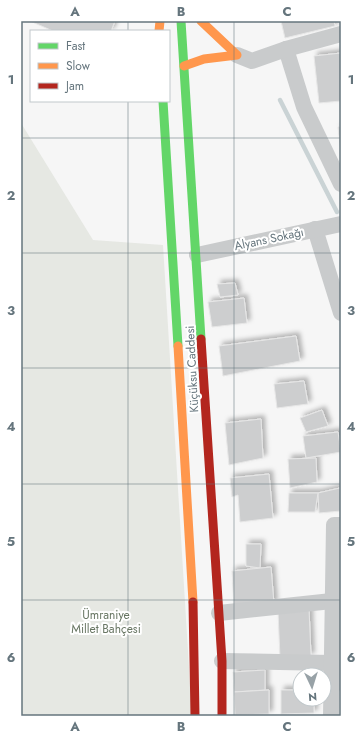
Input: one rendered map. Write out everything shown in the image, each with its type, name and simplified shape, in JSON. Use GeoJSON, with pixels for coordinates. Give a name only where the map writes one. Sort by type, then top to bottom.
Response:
{"type":"FeatureCollection","features":[{"type":"Feature","properties":{"kind":"main road","name":"Küçüksu Caddesi"},"geometry":{"type":"LineString","coordinates":[[182,21],[184,66],[186,256],[196,633],[195,716]]}},
{"type":"Feature","properties":{"kind":"main road"},"geometry":{"type":"LineString","coordinates":[[201,21],[237,55]]}},
{"type":"Feature","properties":{"kind":"main road"},"geometry":{"type":"LineString","coordinates":[[184,66],[204,59],[237,55]]}},
{"type":"Feature","properties":{"kind":"main road","name":"Küçüksu Caddesi"},"geometry":{"type":"LineString","coordinates":[[163,102],[186,256],[219,613],[222,661],[222,716]]}},
{"type":"Feature","properties":{"kind":"street"},"geometry":{"type":"LineString","coordinates":[[237,55],[252,61],[286,49],[341,34]]}},
{"type":"Feature","properties":{"kind":"street"},"geometry":{"type":"LineString","coordinates":[[286,49],[304,107],[341,184]]}},
{"type":"Feature","properties":{"kind":"street","name":"Alyans Sokağı"},"geometry":{"type":"LineString","coordinates":[[186,256],[341,224]]}},
{"type":"Feature","properties":{"kind":"street"},"geometry":{"type":"LineString","coordinates":[[315,229],[341,314]]}},
{"type":"Feature","properties":{"kind":"street"},"geometry":{"type":"LineString","coordinates":[[331,716],[334,525],[341,525]]}},
{"type":"Feature","properties":{"kind":"street"},"geometry":{"type":"LineString","coordinates":[[219,613],[332,601]]}},
{"type":"Feature","properties":{"kind":"street"},"geometry":{"type":"LineString","coordinates":[[222,661],[331,663]]}},
{"type":"Feature","properties":{"kind":"green space","name":"Ümraniye Millet Bahçesi"},"geometry":{"type":"Polygon","coordinates":[[[21,123],[93,240],[163,245],[192,716],[21,716],[21,123]]]}},
{"type":"Feature","properties":{"kind":"building"},"geometry":{"type":"Polygon","coordinates":[[[30,21],[115,21],[111,30],[51,30],[30,21]]]}},
{"type":"Feature","properties":{"kind":"building"},"geometry":{"type":"Polygon","coordinates":[[[281,21],[334,21],[335,26],[285,38],[281,21]]]}},
{"type":"Feature","properties":{"kind":"building"},"geometry":{"type":"Polygon","coordinates":[[[341,53],[341,101],[319,103],[314,56],[341,53]]]}},
{"type":"Feature","properties":{"kind":"building"},"geometry":{"type":"Polygon","coordinates":[[[341,126],[341,152],[338,127],[341,126]]]}},
{"type":"Feature","properties":{"kind":"building"},"geometry":{"type":"Polygon","coordinates":[[[235,283],[238,295],[220,297],[217,284],[235,283]]]}},
{"type":"Feature","properties":{"kind":"building"},"geometry":{"type":"Polygon","coordinates":[[[244,298],[247,323],[212,327],[208,302],[244,298]]]}},
{"type":"Feature","properties":{"kind":"building"},"geometry":{"type":"Polygon","coordinates":[[[296,336],[300,361],[223,376],[219,346],[296,336]]]}},
{"type":"Feature","properties":{"kind":"building"},"geometry":{"type":"Polygon","coordinates":[[[304,381],[308,404],[277,408],[274,384],[304,381]]]}},
{"type":"Feature","properties":{"kind":"building"},"geometry":{"type":"Polygon","coordinates":[[[322,410],[328,426],[306,432],[300,418],[322,410]]]}},
{"type":"Feature","properties":{"kind":"building"},"geometry":{"type":"Polygon","coordinates":[[[261,419],[263,458],[229,465],[225,423],[261,419]]]}},
{"type":"Feature","properties":{"kind":"building"},"geometry":{"type":"Polygon","coordinates":[[[338,432],[341,452],[306,458],[303,436],[338,432]]]}},
{"type":"Feature","properties":{"kind":"building"},"geometry":{"type":"Polygon","coordinates":[[[316,458],[317,482],[290,488],[288,459],[316,458]]]}},
{"type":"Feature","properties":{"kind":"building"},"geometry":{"type":"Polygon","coordinates":[[[269,474],[273,518],[240,522],[238,495],[232,497],[230,478],[269,474]]]}},
{"type":"Feature","properties":{"kind":"building"},"geometry":{"type":"Polygon","coordinates":[[[340,488],[341,511],[319,513],[318,493],[340,488]]]}},
{"type":"Feature","properties":{"kind":"building"},"geometry":{"type":"Polygon","coordinates":[[[289,493],[318,493],[315,512],[288,512],[289,493]]]}},
{"type":"Feature","properties":{"kind":"building"},"geometry":{"type":"Polygon","coordinates":[[[246,544],[261,544],[260,568],[246,566],[246,544]]]}},
{"type":"Feature","properties":{"kind":"building"},"geometry":{"type":"Polygon","coordinates":[[[271,567],[274,604],[234,608],[232,571],[271,567]]]}},
{"type":"Feature","properties":{"kind":"building"},"geometry":{"type":"Polygon","coordinates":[[[309,609],[311,656],[280,658],[278,611],[309,609]]]}},
{"type":"Feature","properties":{"kind":"building"},"geometry":{"type":"Polygon","coordinates":[[[335,662],[341,662],[341,691],[332,690],[335,662]]]}},
{"type":"Feature","properties":{"kind":"building"},"geometry":{"type":"Polygon","coordinates":[[[265,670],[265,690],[234,692],[233,672],[265,670]]]}},
{"type":"Feature","properties":{"kind":"building"},"geometry":{"type":"Polygon","coordinates":[[[269,690],[269,714],[235,715],[234,692],[269,690]]]}},
{"type":"Feature","properties":{"kind":"building"},"geometry":{"type":"Polygon","coordinates":[[[281,690],[292,690],[292,707],[314,707],[314,713],[281,714],[281,690]]]}},
{"type":"Feature","properties":{"kind":"waterway"},"geometry":{"type":"LineString","coordinates":[[280,100],[337,212]]}},
{"type":"Feature","properties":{"kind":"traffic: fast"},"geometry":{"type":"LineString","coordinates":[[181,21],[201,339]]}},
{"type":"Feature","properties":{"kind":"traffic: fast"},"geometry":{"type":"LineString","coordinates":[[163,102],[178,346]]}},
{"type":"Feature","properties":{"kind":"traffic: slow"},"geometry":{"type":"LineString","coordinates":[[159,30],[160,21]]}},
{"type":"Feature","properties":{"kind":"traffic: slow"},"geometry":{"type":"LineString","coordinates":[[184,66],[204,59],[237,55],[201,21]]}},
{"type":"Feature","properties":{"kind":"traffic: slow"},"geometry":{"type":"LineString","coordinates":[[178,346],[193,602]]}},
{"type":"Feature","properties":{"kind":"traffic: jam"},"geometry":{"type":"LineString","coordinates":[[201,339],[222,661],[222,716]]}},
{"type":"Feature","properties":{"kind":"traffic: jam"},"geometry":{"type":"LineString","coordinates":[[193,602],[195,716]]}}]}
